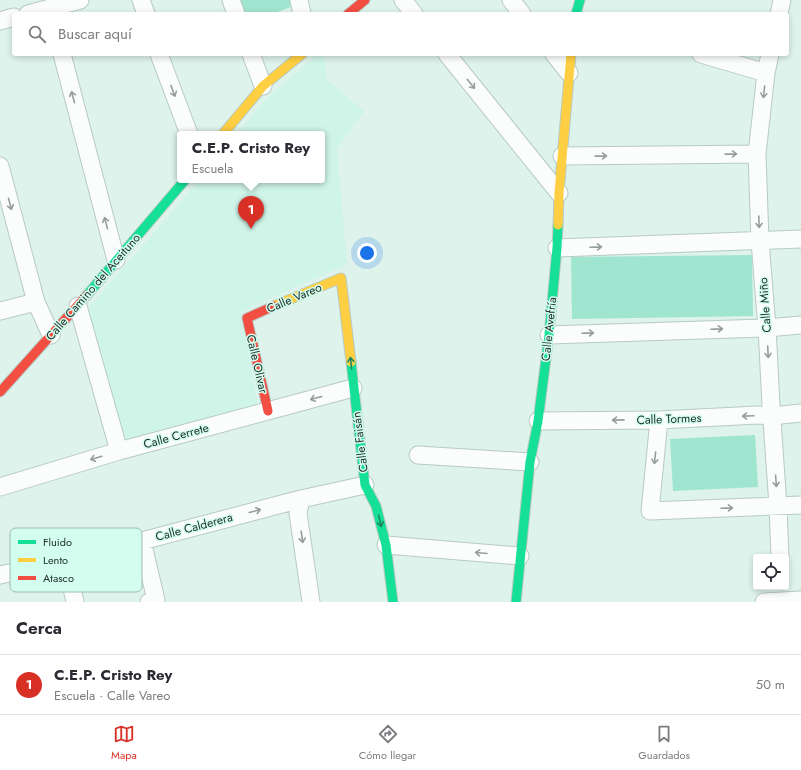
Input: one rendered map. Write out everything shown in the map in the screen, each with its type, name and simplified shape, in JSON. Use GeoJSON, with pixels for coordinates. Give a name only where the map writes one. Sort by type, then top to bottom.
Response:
{"type":"FeatureCollection","features":[{"type":"Feature","properties":{"kind":"street"},"geometry":{"type":"LineString","coordinates":[[34,12],[80,0]]}},
{"type":"Feature","properties":{"kind":"street"},"geometry":{"type":"LineString","coordinates":[[141,0],[145,12]]}},
{"type":"Feature","properties":{"kind":"street"},"geometry":{"type":"LineString","coordinates":[[231,0],[235,12]]}},
{"type":"Feature","properties":{"kind":"street"},"geometry":{"type":"LineString","coordinates":[[299,0],[302,12]]}},
{"type":"Feature","properties":{"kind":"street"},"geometry":{"type":"LineString","coordinates":[[350,12],[365,0]]}},
{"type":"Feature","properties":{"kind":"street"},"geometry":{"type":"LineString","coordinates":[[403,0],[412,12]]}},
{"type":"Feature","properties":{"kind":"street"},"geometry":{"type":"LineString","coordinates":[[511,0],[520,12]]}},
{"type":"Feature","properties":{"kind":"street"},"geometry":{"type":"LineString","coordinates":[[577,12],[580,0]]}},
{"type":"Feature","properties":{"kind":"street"},"geometry":{"type":"LineString","coordinates":[[779,12],[782,0]]}},
{"type":"Feature","properties":{"kind":"street"},"geometry":{"type":"LineString","coordinates":[[0,21],[12,18]]}},
{"type":"Feature","properties":{"kind":"street"},"geometry":{"type":"LineString","coordinates":[[63,56],[116,260]]}},
{"type":"Feature","properties":{"kind":"street"},"geometry":{"type":"LineString","coordinates":[[160,56],[188,131]]}},
{"type":"Feature","properties":{"kind":"street"},"geometry":{"type":"LineString","coordinates":[[252,56],[263,86]]}},
{"type":"Feature","properties":{"kind":"street"},"geometry":{"type":"LineString","coordinates":[[225,131],[263,86],[300,56]]}},
{"type":"Feature","properties":{"kind":"street"},"geometry":{"type":"LineString","coordinates":[[449,56],[559,193]]}},
{"type":"Feature","properties":{"kind":"street"},"geometry":{"type":"LineString","coordinates":[[556,56],[569,73]]}},
{"type":"Feature","properties":{"kind":"street","name":"Calle Avefría"},"geometry":{"type":"LineString","coordinates":[[516,602],[530,462],[538,421],[549,335],[557,248],[559,193],[571,56]]}},
{"type":"Feature","properties":{"kind":"street"},"geometry":{"type":"LineString","coordinates":[[708,56],[766,73]]}},
{"type":"Feature","properties":{"kind":"street","name":"Calle Miño"},"geometry":{"type":"LineString","coordinates":[[770,56],[766,73],[757,154],[760,241],[768,328],[780,554]]}},
{"type":"Feature","properties":{"kind":"street"},"geometry":{"type":"LineString","coordinates":[[562,156],[757,154]]}},
{"type":"Feature","properties":{"kind":"street"},"geometry":{"type":"LineString","coordinates":[[0,166],[36,302],[51,336]]}},
{"type":"Feature","properties":{"kind":"street","name":"Calle Camino del Aceituno"},"geometry":{"type":"LineString","coordinates":[[0,392],[78,306],[182,183]]}},
{"type":"Feature","properties":{"kind":"street"},"geometry":{"type":"LineString","coordinates":[[557,248],[801,239]]}},
{"type":"Feature","properties":{"kind":"street","name":"Calle Vareo"},"geometry":{"type":"LineString","coordinates":[[247,318],[341,278]]}},
{"type":"Feature","properties":{"kind":"street","name":"Calle Faisán"},"geometry":{"type":"LineString","coordinates":[[341,278],[365,485],[376,506],[386,545],[393,602]]}},
{"type":"Feature","properties":{"kind":"street"},"geometry":{"type":"LineString","coordinates":[[0,311],[36,302]]}},
{"type":"Feature","properties":{"kind":"street"},"geometry":{"type":"LineString","coordinates":[[78,306],[119,451]]}},
{"type":"Feature","properties":{"kind":"street","name":"Calle Olivar"},"geometry":{"type":"LineString","coordinates":[[247,318],[268,411]]}},
{"type":"Feature","properties":{"kind":"street"},"geometry":{"type":"LineString","coordinates":[[549,335],[768,328],[801,325]]}},
{"type":"Feature","properties":{"kind":"street","name":"Calle Cerrete"},"geometry":{"type":"LineString","coordinates":[[0,487],[119,451],[353,388]]}},
{"type":"Feature","properties":{"kind":"street","name":"Calle Tormes"},"geometry":{"type":"LineString","coordinates":[[538,421],[659,420],[772,416],[801,413]]}},
{"type":"Feature","properties":{"kind":"street"},"geometry":{"type":"LineString","coordinates":[[659,420],[650,511],[801,505]]}},
{"type":"Feature","properties":{"kind":"street"},"geometry":{"type":"LineString","coordinates":[[418,455],[530,462]]}},
{"type":"Feature","properties":{"kind":"street","name":"Calle Calderera"},"geometry":{"type":"LineString","coordinates":[[142,541],[301,498],[365,485]]}},
{"type":"Feature","properties":{"kind":"street"},"geometry":{"type":"LineString","coordinates":[[301,498],[298,513],[311,602]]}},
{"type":"Feature","properties":{"kind":"street"},"geometry":{"type":"LineString","coordinates":[[142,541],[156,600],[149,602]]}},
{"type":"Feature","properties":{"kind":"street"},"geometry":{"type":"LineString","coordinates":[[386,545],[520,556]]}},
{"type":"Feature","properties":{"kind":"street","name":"Calle Calderera"},"geometry":{"type":"LineString","coordinates":[[0,575],[10,573]]}},
{"type":"Feature","properties":{"kind":"street"},"geometry":{"type":"LineString","coordinates":[[73,592],[75,602]]}},
{"type":"Feature","properties":{"kind":"street"},"geometry":{"type":"LineString","coordinates":[[764,602],[782,597],[801,600]]}},
{"type":"Feature","properties":{"kind":"shaded area"},"geometry":{"type":"Polygon","coordinates":[[[316,56],[323,56],[327,80],[364,111],[337,149],[347,264],[241,312],[258,406],[122,442],[88,309],[197,183],[325,183],[325,131],[240,131],[267,98],[316,56]]]}},
{"type":"Feature","properties":{"kind":"green space"},"geometry":{"type":"Polygon","coordinates":[[[240,0],[290,0],[291,7],[277,12],[245,12],[240,0]]]}},
{"type":"Feature","properties":{"kind":"green space"},"geometry":{"type":"Polygon","coordinates":[[[752,255],[753,316],[572,319],[571,257],[752,255]]]}},
{"type":"Feature","properties":{"kind":"green space"},"geometry":{"type":"Polygon","coordinates":[[[755,435],[758,487],[673,491],[670,439],[755,435]]]}},
{"type":"Feature","properties":{"kind":"traffic: fast"},"geometry":{"type":"LineString","coordinates":[[577,12],[580,0]]}},
{"type":"Feature","properties":{"kind":"traffic: fast"},"geometry":{"type":"LineString","coordinates":[[87,295],[182,183]]}},
{"type":"Feature","properties":{"kind":"traffic: fast"},"geometry":{"type":"LineString","coordinates":[[516,602],[530,462],[538,421],[549,335],[558,225]]}},
{"type":"Feature","properties":{"kind":"traffic: fast"},"geometry":{"type":"LineString","coordinates":[[351,362],[365,485],[376,506],[386,545],[393,602]]}},
{"type":"Feature","properties":{"kind":"traffic: slow"},"geometry":{"type":"LineString","coordinates":[[226,131],[263,86],[300,56]]}},
{"type":"Feature","properties":{"kind":"traffic: slow"},"geometry":{"type":"LineString","coordinates":[[558,225],[559,193],[571,56]]}},
{"type":"Feature","properties":{"kind":"traffic: slow"},"geometry":{"type":"LineString","coordinates":[[274,306],[341,278],[351,362]]}},
{"type":"Feature","properties":{"kind":"traffic: jam"},"geometry":{"type":"LineString","coordinates":[[350,12],[365,0]]}},
{"type":"Feature","properties":{"kind":"traffic: jam"},"geometry":{"type":"LineString","coordinates":[[0,392],[87,295]]}},
{"type":"Feature","properties":{"kind":"traffic: jam"},"geometry":{"type":"LineString","coordinates":[[268,411],[247,318],[274,306]]}},
{"type":"Feature","properties":{"kind":"place","name":"C.E.P. Cristo Rey"},"geometry":{"type":"Point","coordinates":[251,229]}}]}
